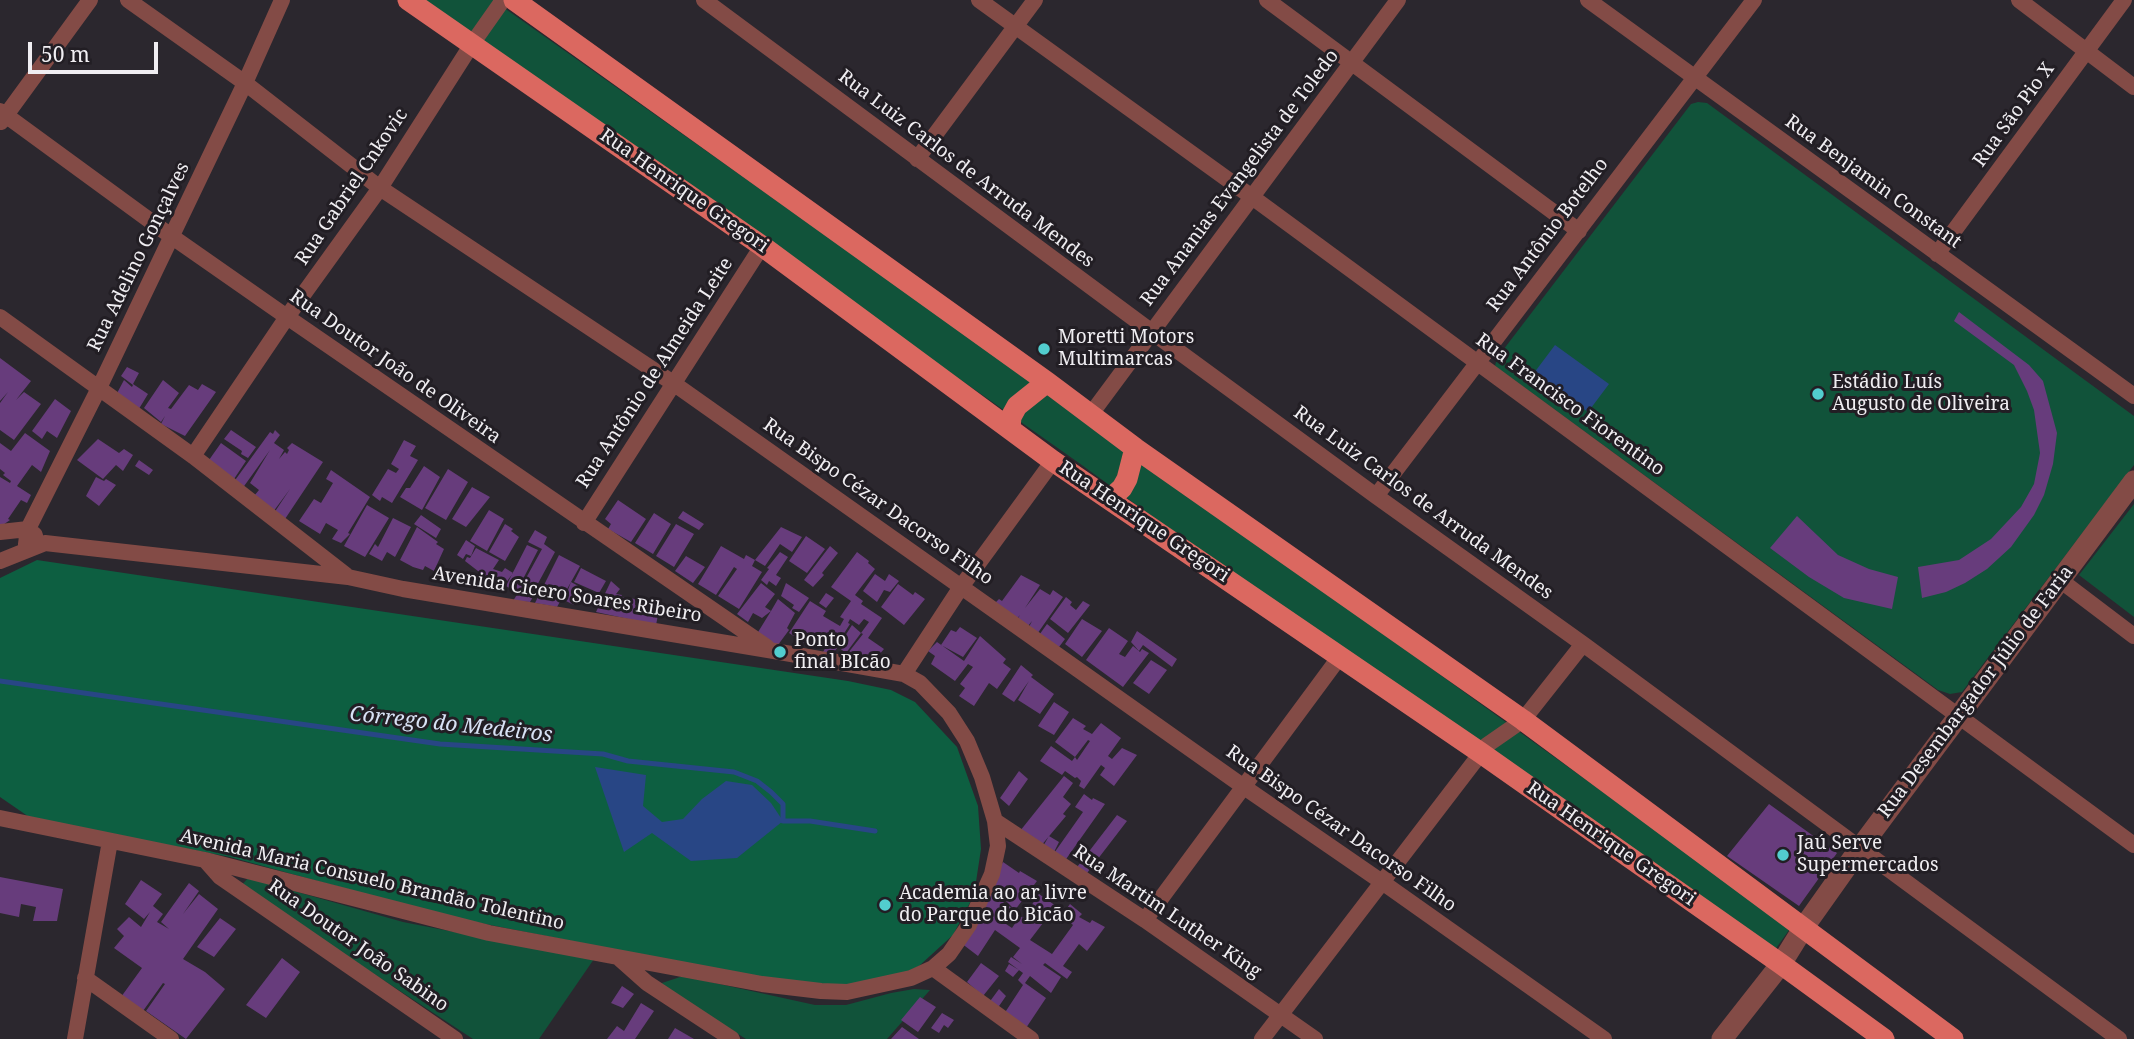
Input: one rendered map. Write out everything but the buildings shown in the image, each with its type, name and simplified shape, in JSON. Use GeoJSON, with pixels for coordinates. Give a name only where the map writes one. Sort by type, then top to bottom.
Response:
{"type":"FeatureCollection","features":[{"type":"Feature","properties":{"kind":"main road","name":"Rua Henrique Gregori"},"geometry":{"type":"LineString","coordinates":[[408,0],[762,246],[1053,461],[1111,498],[1481,753],[1884,1039]]}},
{"type":"Feature","properties":{"kind":"main road"},"geometry":{"type":"LineString","coordinates":[[514,0],[1135,447],[1523,720],[1953,1039]]}},
{"type":"Feature","properties":{"kind":"main road"},"geometry":{"type":"LineString","coordinates":[[1010,428],[1011,417],[1017,406],[1047,382]]}},
{"type":"Feature","properties":{"kind":"main road"},"geometry":{"type":"LineString","coordinates":[[1111,498],[1127,479],[1135,447]]}},
{"type":"Feature","properties":{"kind":"street"},"geometry":{"type":"LineString","coordinates":[[2,117],[90,0]]}},
{"type":"Feature","properties":{"kind":"street","name":"Rua Bispo Cézar Dacorso Filho"},"geometry":{"type":"LineString","coordinates":[[128,0],[245,83],[380,188],[673,383],[1244,788],[1604,1039]]}},
{"type":"Feature","properties":{"kind":"street","name":"Rua Adelino Gonçalves"},"geometry":{"type":"LineString","coordinates":[[28,529],[99,388],[282,0]]}},
{"type":"Feature","properties":{"kind":"street","name":"Rua Gabriel Cnkovic"},"geometry":{"type":"LineString","coordinates":[[193,456],[287,317],[380,188],[503,0]]}},
{"type":"Feature","properties":{"kind":"street","name":"Rua Luiz Carlos de Arruda Mendes"},"geometry":{"type":"LineString","coordinates":[[704,0],[1152,332],[1583,643],[2119,1039]]}},
{"type":"Feature","properties":{"kind":"street","name":"Rua Francisco Fiorentino"},"geometry":{"type":"LineString","coordinates":[[979,0],[1252,197],[2134,845]]}},
{"type":"Feature","properties":{"kind":"street"},"geometry":{"type":"LineString","coordinates":[[917,159],[1035,0]]}},
{"type":"Feature","properties":{"kind":"street"},"geometry":{"type":"LineString","coordinates":[[1267,0],[1579,231]]}},
{"type":"Feature","properties":{"kind":"street","name":"Rua Ananias Evangelista de Toledo"},"geometry":{"type":"LineString","coordinates":[[1091,414],[1398,0]]}},
{"type":"Feature","properties":{"kind":"street","name":"Rua Benjamin Constant"},"geometry":{"type":"LineString","coordinates":[[1588,0],[2134,396]]}},
{"type":"Feature","properties":{"kind":"street","name":"Rua Antônio Botelho"},"geometry":{"type":"LineString","coordinates":[[1376,496],[1754,0]]}},
{"type":"Feature","properties":{"kind":"street"},"geometry":{"type":"LineString","coordinates":[[2019,0],[2134,87]]}},
{"type":"Feature","properties":{"kind":"street","name":"Rua São Pio X"},"geometry":{"type":"LineString","coordinates":[[1937,254],[2124,0]]}},
{"type":"Feature","properties":{"kind":"street","name":"Rua Doutor João de Oliveira"},"geometry":{"type":"LineString","coordinates":[[2,117],[584,523],[772,650]]}},
{"type":"Feature","properties":{"kind":"street","name":"Rua Antônio de Almeida Leite"},"geometry":{"type":"LineString","coordinates":[[584,523],[762,246]]}},
{"type":"Feature","properties":{"kind":"street"},"geometry":{"type":"LineString","coordinates":[[0,317],[193,456],[348,577]]}},
{"type":"Feature","properties":{"kind":"street"},"geometry":{"type":"LineString","coordinates":[[904,674],[961,587],[1053,461]]}},
{"type":"Feature","properties":{"kind":"street","name":"Rua Desembargador Júlio de Faria"},"geometry":{"type":"LineString","coordinates":[[1722,1039],[1781,964],[1860,848],[2134,481]]}},
{"type":"Feature","properties":{"kind":"street"},"geometry":{"type":"LineString","coordinates":[[27,549],[28,529]]}},
{"type":"Feature","properties":{"kind":"street"},"geometry":{"type":"LineString","coordinates":[[0,532],[28,529],[45,543]]}},
{"type":"Feature","properties":{"kind":"street"},"geometry":{"type":"LineString","coordinates":[[0,561],[45,543]]}},
{"type":"Feature","properties":{"kind":"street","name":"Avenida Cicero Soares Ribeiro"},"geometry":{"type":"LineString","coordinates":[[45,543],[348,577],[404,589],[904,674],[920,683],[949,713],[967,741],[995,821]]}},
{"type":"Feature","properties":{"kind":"street"},"geometry":{"type":"LineString","coordinates":[[2060,580],[2134,636]]}},
{"type":"Feature","properties":{"kind":"street"},"geometry":{"type":"LineString","coordinates":[[1262,1039],[1487,745],[1523,720],[1583,643]]}},
{"type":"Feature","properties":{"kind":"street"},"geometry":{"type":"LineString","coordinates":[[1145,920],[1340,656]]}},
{"type":"Feature","properties":{"kind":"street","name":"Avenida Maria Consuelo Brandão Tolentino"},"geometry":{"type":"LineString","coordinates":[[3,817],[205,860],[489,933],[762,984],[847,992],[911,978],[933,968],[949,954],[969,925],[992,874],[999,846],[995,821]]}},
{"type":"Feature","properties":{"kind":"street","name":"Rua Martim Luther King"},"geometry":{"type":"LineString","coordinates":[[995,821],[1145,920],[1315,1039]]}},
{"type":"Feature","properties":{"kind":"street"},"geometry":{"type":"LineString","coordinates":[[75,1039],[110,841]]}},
{"type":"Feature","properties":{"kind":"street","name":"Rua Doutor João Sabino"},"geometry":{"type":"LineString","coordinates":[[205,860],[220,877],[455,1039]]}},
{"type":"Feature","properties":{"kind":"street"},"geometry":{"type":"LineString","coordinates":[[620,958],[647,983],[732,1039]]}},
{"type":"Feature","properties":{"kind":"street"},"geometry":{"type":"LineString","coordinates":[[933,968],[1031,1039]]}},
{"type":"Feature","properties":{"kind":"street"},"geometry":{"type":"LineString","coordinates":[[85,978],[171,1039]]}},
{"type":"Feature","properties":{"kind":"green space"},"geometry":{"type":"Polygon","coordinates":[[[421,0],[493,0],[1071,409],[1789,926],[1789,930],[1765,964],[1079,463],[421,0]]]}},
{"type":"Feature","properties":{"kind":"green space","name":"Estádio Luís Augusto de Oliveira"},"geometry":{"type":"Polygon","coordinates":[[[1707,103],[2134,416],[2134,465],[1962,692],[1950,694],[1938,690],[1495,366],[1497,358],[1691,104],[1707,103]]]}},
{"type":"Feature","properties":{"kind":"green space"},"geometry":{"type":"Polygon","coordinates":[[[2134,504],[2134,617],[2079,575],[2134,504]]]}},
{"type":"Feature","properties":{"kind":"green space"},"geometry":{"type":"Polygon","coordinates":[[[37,560],[848,681],[891,690],[915,702],[957,747],[978,806],[981,849],[974,895],[953,935],[919,966],[894,978],[848,986],[768,980],[445,916],[230,857],[32,819],[0,797],[0,578],[37,560]]]}},
{"type":"Feature","properties":{"kind":"green space"},"geometry":{"type":"Polygon","coordinates":[[[248,878],[403,922],[594,959],[539,1039],[473,1039],[241,886],[248,878]]]}},
{"type":"Feature","properties":{"kind":"green space"},"geometry":{"type":"Polygon","coordinates":[[[683,976],[815,1005],[846,1005],[891,993],[914,989],[930,990],[887,1039],[746,1039],[659,984],[683,976]]]}},
{"type":"Feature","properties":{"kind":"water"},"geometry":{"type":"Polygon","coordinates":[[[1555,345],[1609,384],[1588,412],[1534,373],[1555,345]]]}},
{"type":"Feature","properties":{"kind":"water"},"geometry":{"type":"Polygon","coordinates":[[[595,767],[646,775],[643,806],[662,822],[683,819],[702,799],[726,781],[752,785],[771,803],[783,821],[737,858],[691,861],[652,833],[624,852],[595,767]]]}},
{"type":"Feature","properties":{"kind":"waterway","name":"Córrego do Medeiros"},"geometry":{"type":"LineString","coordinates":[[0,681],[440,744],[603,754],[628,761],[734,772],[757,781],[771,792],[783,804],[783,821],[810,821],[875,831]]}},
{"type":"Feature","properties":{"kind":"place","name":"Moretti Motors Multimarcas"},"geometry":{"type":"Point","coordinates":[1044,349]}},
{"type":"Feature","properties":{"kind":"place","name":"Estádio Luís Augusto de Oliveira"},"geometry":{"type":"Point","coordinates":[1818,394]}},
{"type":"Feature","properties":{"kind":"place","name":"Ponto final BIcão"},"geometry":{"type":"Point","coordinates":[780,652]}},
{"type":"Feature","properties":{"kind":"place","name":"Jaú Serve Supermercados"},"geometry":{"type":"Point","coordinates":[1783,855]}},
{"type":"Feature","properties":{"kind":"place","name":"Academia ao ar livre do Parque do Bicão"},"geometry":{"type":"Point","coordinates":[885,905]}}]}
